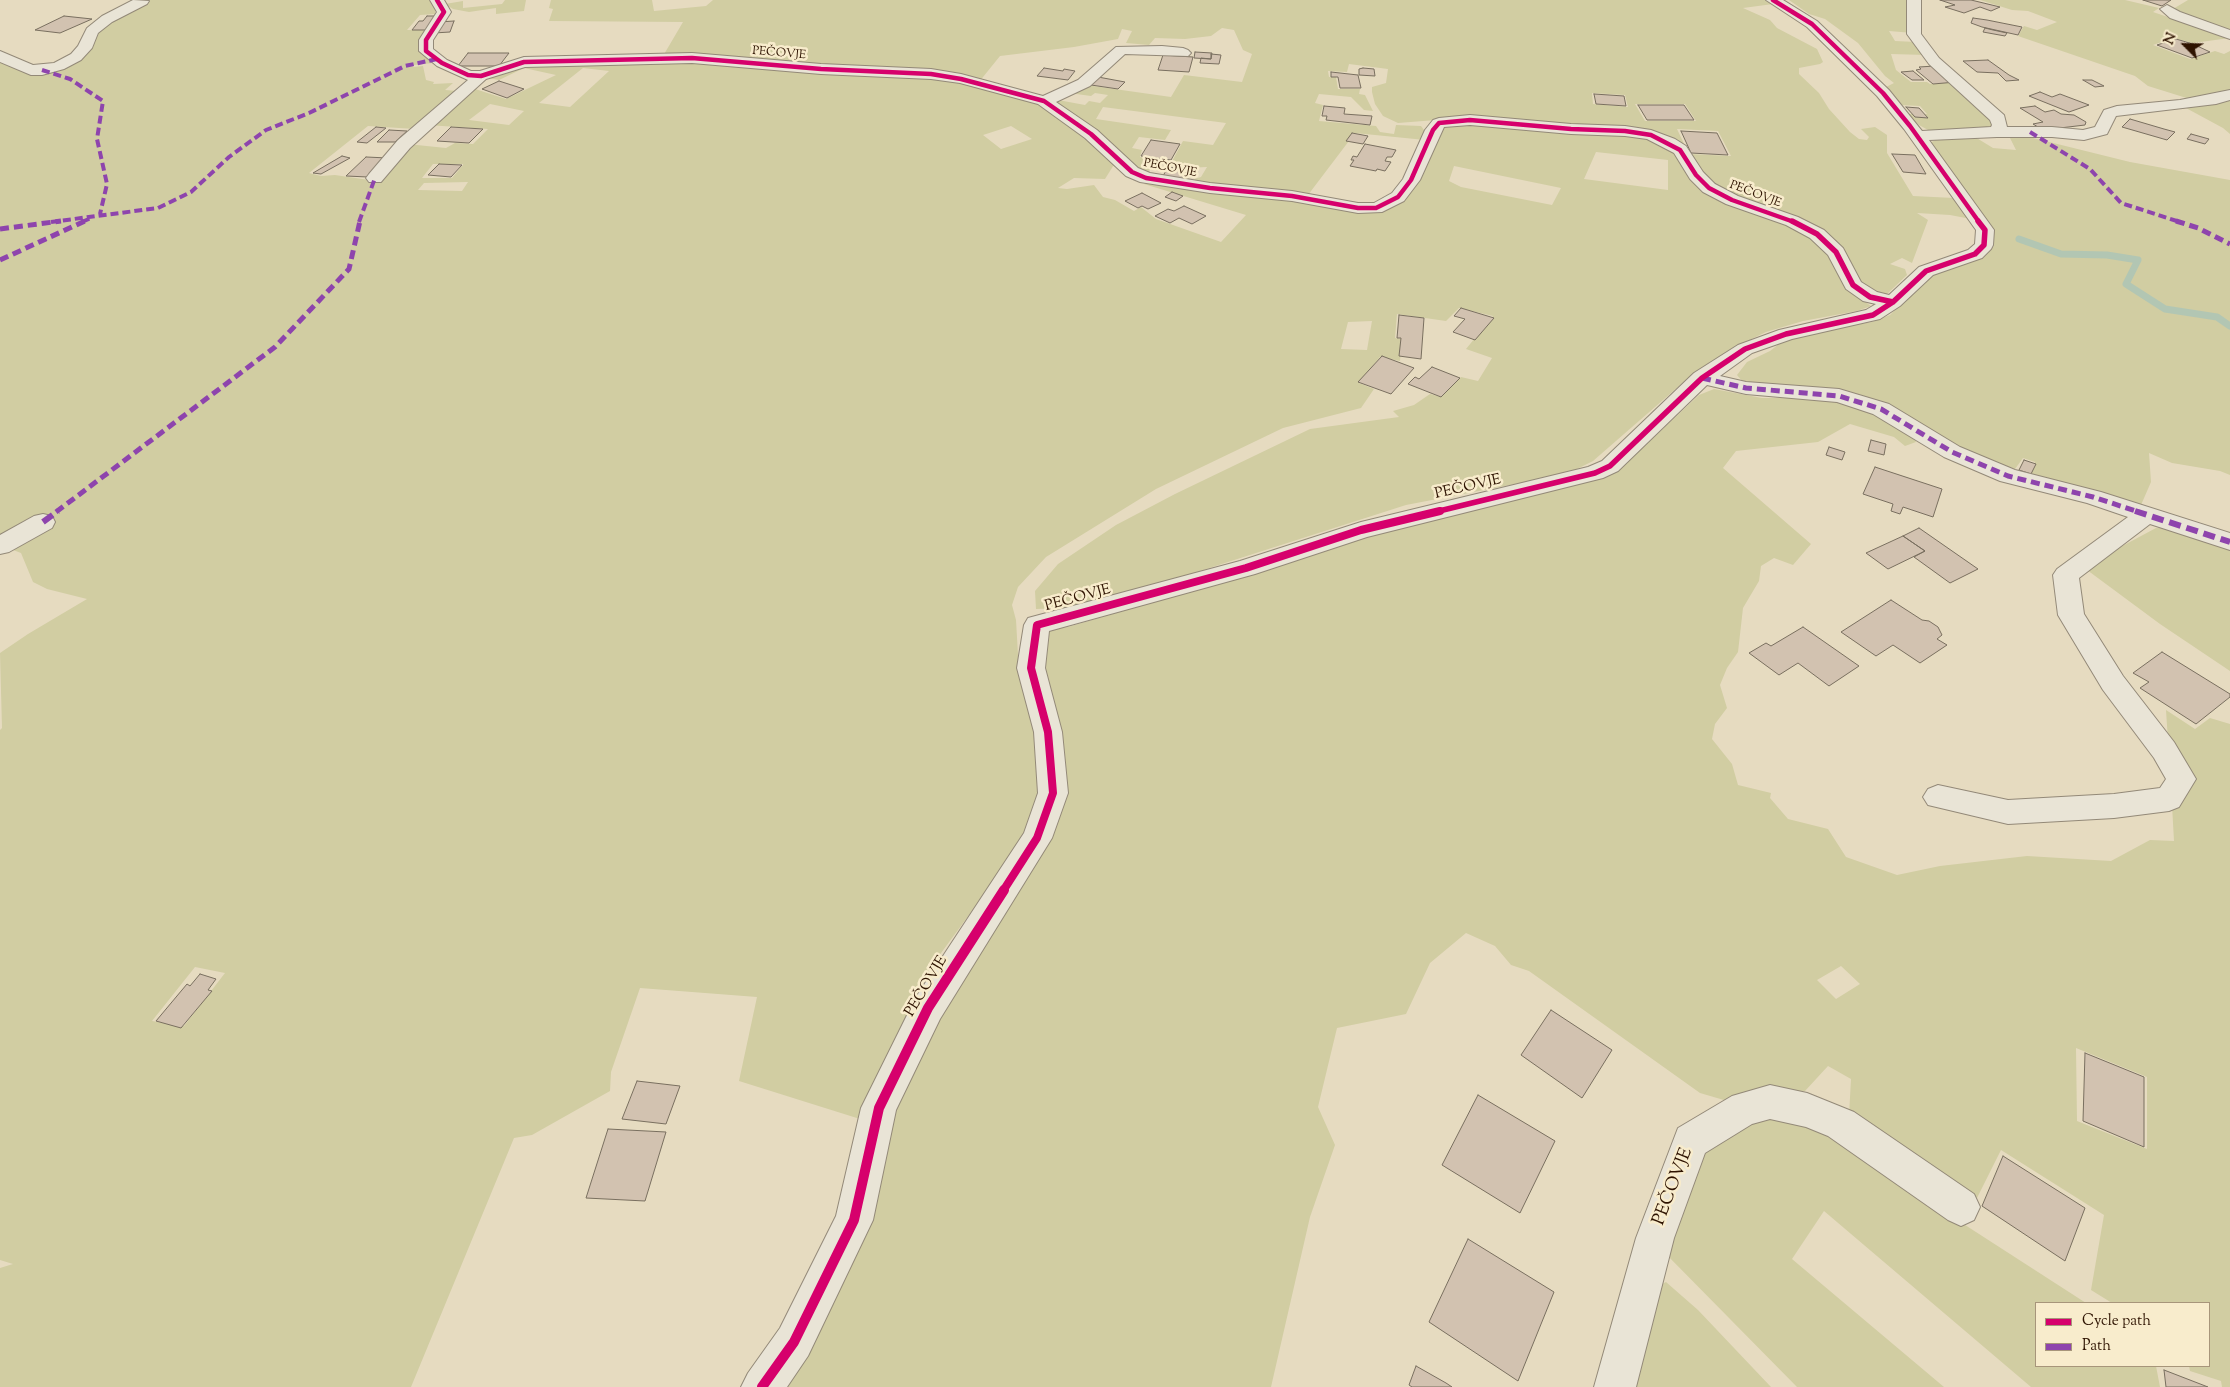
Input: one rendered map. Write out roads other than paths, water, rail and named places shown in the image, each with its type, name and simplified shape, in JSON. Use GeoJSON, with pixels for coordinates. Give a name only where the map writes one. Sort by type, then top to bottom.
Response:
{"type":"FeatureCollection","features":[{"type":"Feature","properties":{"kind":"street"},"geometry":{"type":"LineString","coordinates":[[437,0],[444,12],[426,40],[426,51],[442,63],[468,74],[481,76]]}},
{"type":"Feature","properties":{"kind":"street","name":"PEČOVJE"},"geometry":{"type":"LineString","coordinates":[[762,1387],[794,1342],[854,1220],[879,1108],[928,1008],[1037,838],[1053,793],[1048,732],[1031,668],[1037,625],[1246,568],[1371,527],[1595,473],[1610,466],[1702,378],[1745,349],[1786,334],[1873,315],[1893,302],[1926,271],[1975,254],[1984,245],[1985,230],[1883,93],[1812,24],[1773,0]]}},
{"type":"Feature","properties":{"kind":"street"},"geometry":{"type":"LineString","coordinates":[[1914,0],[1914,34],[1934,61],[1998,118],[2000,125],[1997,132]]}},
{"type":"Feature","properties":{"kind":"street"},"geometry":{"type":"LineString","coordinates":[[0,56],[31,70],[42,70],[59,66],[80,53],[85,48],[92,31],[107,19],[142,1]]}},
{"type":"Feature","properties":{"kind":"street"},"geometry":{"type":"LineString","coordinates":[[2167,9],[2175,15],[2230,34]]}},
{"type":"Feature","properties":{"kind":"street"},"geometry":{"type":"LineString","coordinates":[[2214,47],[2230,45]]}},
{"type":"Feature","properties":{"kind":"street"},"geometry":{"type":"LineString","coordinates":[[1044,101],[1084,83],[1121,50],[1183,52]]}},
{"type":"Feature","properties":{"kind":"street","name":"PEČOVJE"},"geometry":{"type":"LineString","coordinates":[[481,76],[524,62],[700,58],[802,67],[931,74],[961,79],[1044,101],[1090,134],[1132,172],[1146,178],[1210,188],[1292,196],[1358,208],[1376,208],[1398,197],[1411,180],[1433,130],[1439,123],[1470,120],[1562,128],[1625,130],[1651,135],[1680,150],[1696,175],[1709,188],[1732,200],[1792,221],[1817,234],[1836,252],[1853,286],[1870,297],[1893,302]]}},
{"type":"Feature","properties":{"kind":"street"},"geometry":{"type":"LineString","coordinates":[[375,178],[404,144],[481,76]]}},
{"type":"Feature","properties":{"kind":"street"},"geometry":{"type":"LineString","coordinates":[[1916,136],[1997,132],[2052,132],[2084,135],[2101,130],[2110,113],[2123,110],[2180,105],[2216,99],[2230,94]]}},
{"type":"Feature","properties":{"kind":"street"},"geometry":{"type":"LineString","coordinates":[[1702,378],[1746,388],[1839,396],[1881,409],[1952,452],[2008,476],[2093,497],[2230,542]]}},
{"type":"Feature","properties":{"kind":"street"},"geometry":{"type":"LineString","coordinates":[[1938,796],[2008,812],[2114,806],[2169,799],[2181,778],[2164,750],[2113,683],[2071,615],[2066,575],[2146,514]]}},
{"type":"Feature","properties":{"kind":"street"},"geometry":{"type":"LineString","coordinates":[[0,546],[43,522]]}},
{"type":"Feature","properties":{"kind":"street","name":"PEČOVJE"},"geometry":{"type":"LineString","coordinates":[[1614,1387],[1655,1238],[1691,1141],[1744,1108],[1770,1102],[1807,1110],[1841,1124],[1961,1208]]}},
{"type":"Feature","properties":{"kind":"waterway"},"geometry":{"type":"LineString","coordinates":[[2019,239],[2061,254],[2107,255],[2138,260],[2126,284],[2165,309],[2217,317],[2230,326]]}}]}
